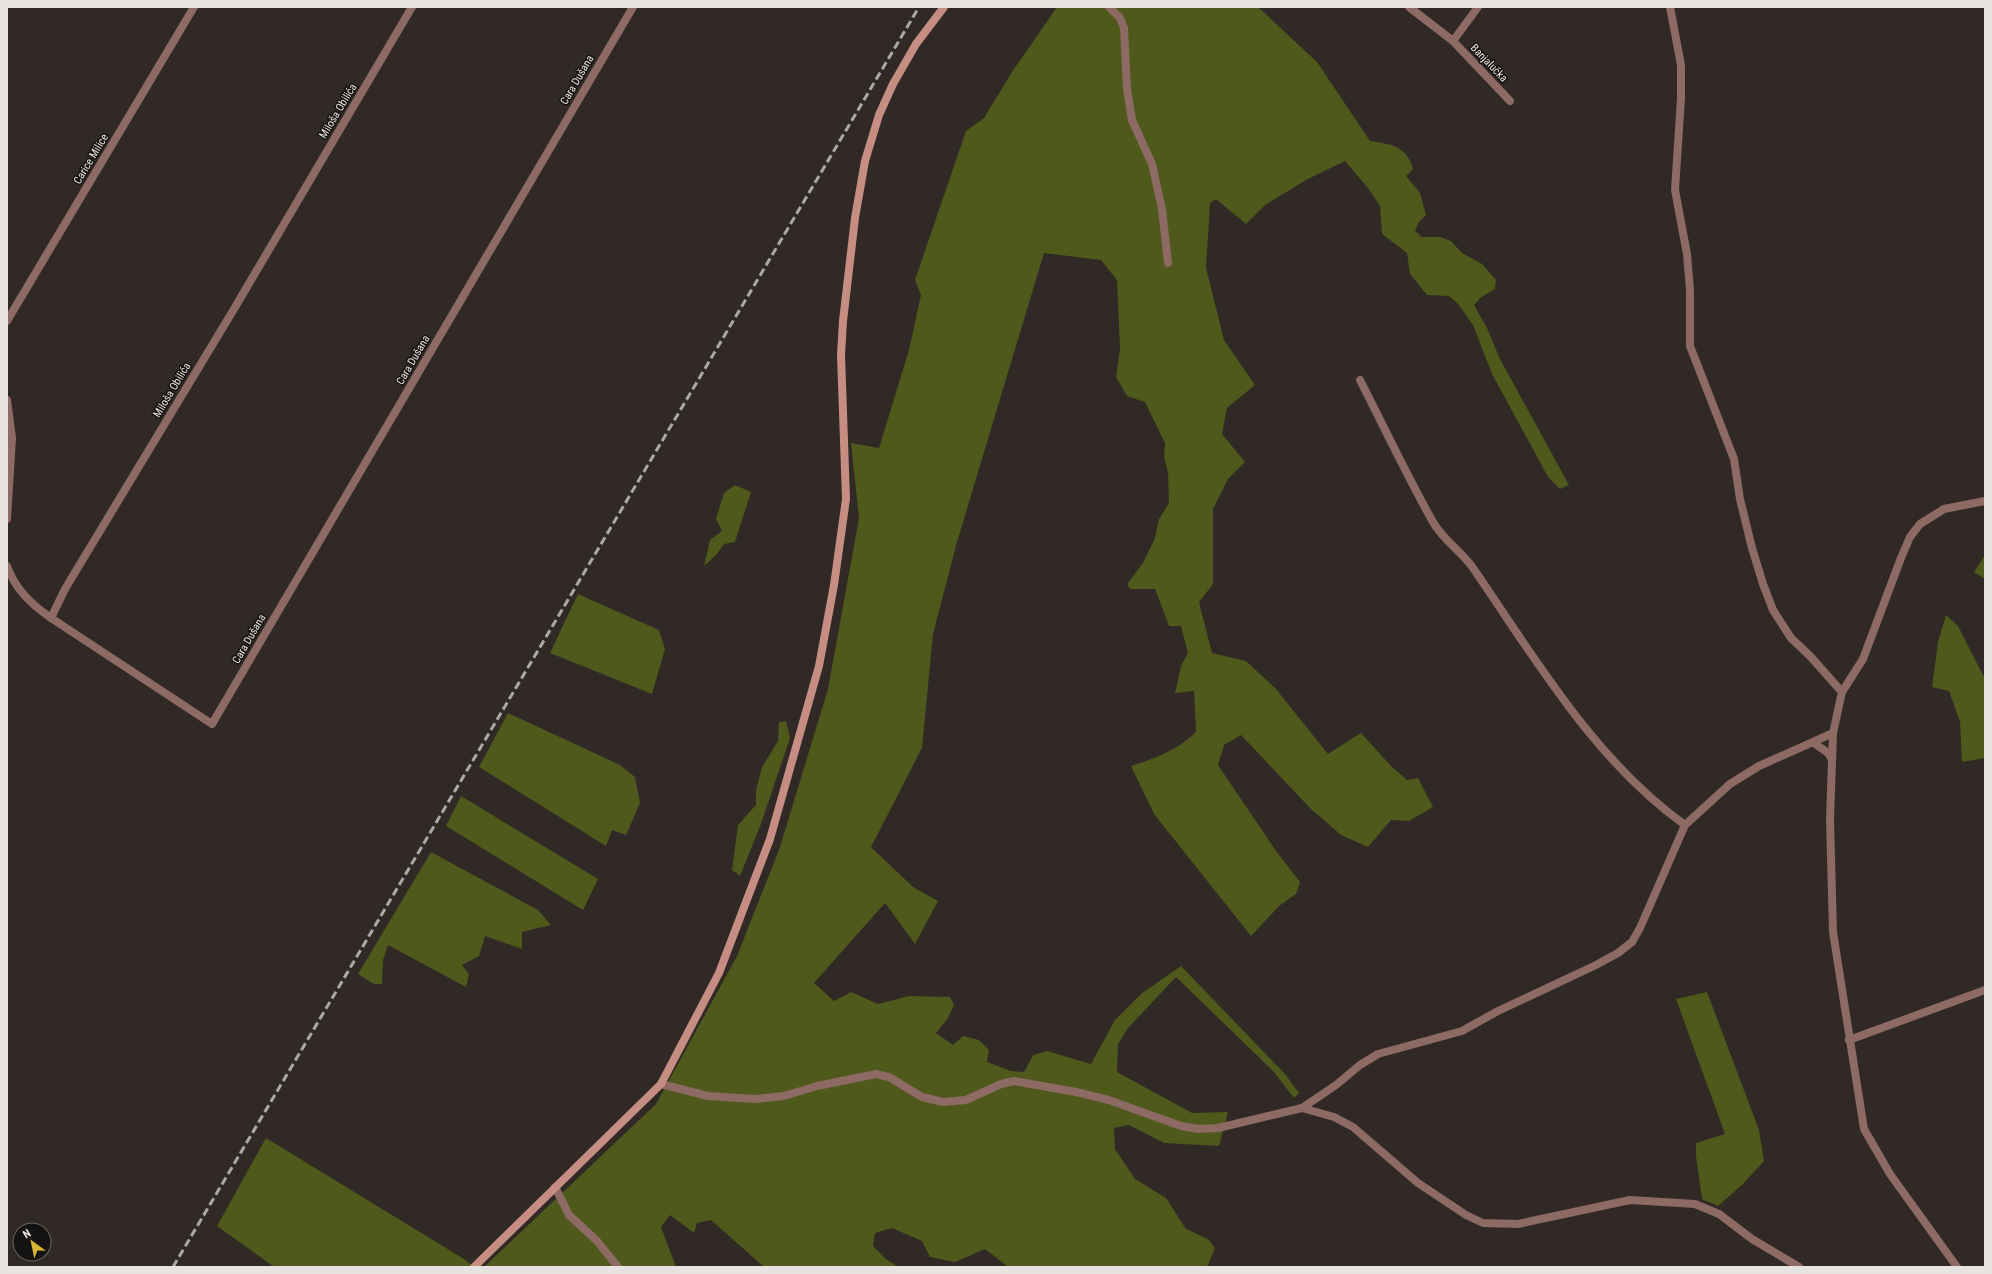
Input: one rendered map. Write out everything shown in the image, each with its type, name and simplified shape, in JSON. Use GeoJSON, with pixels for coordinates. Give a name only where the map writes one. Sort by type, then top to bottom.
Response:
{"type":"FeatureCollection","features":[{"type":"Feature","properties":{"kind":"main road"},"geometry":{"type":"LineString","coordinates":[[474,1267],[661,1084],[719,973],[762,861],[770,839],[819,666],[834,585],[846,499],[841,355],[848,274],[865,161],[879,115],[893,84],[916,44],[944,7]]}},
{"type":"Feature","properties":{"kind":"street","name":"Carice Milice"},"geometry":{"type":"LineString","coordinates":[[7,321],[194,7]]}},
{"type":"Feature","properties":{"kind":"street","name":"Miloša Obilića"},"geometry":{"type":"LineString","coordinates":[[51,618],[65,589],[234,309],[412,7]]}},
{"type":"Feature","properties":{"kind":"street","name":"Cara Dušana"},"geometry":{"type":"LineString","coordinates":[[51,618],[212,724],[633,7]]}},
{"type":"Feature","properties":{"kind":"street"},"geometry":{"type":"LineString","coordinates":[[1109,7],[1120,18],[1124,28],[1127,89],[1132,120],[1152,164],[1162,209],[1168,263]]}},
{"type":"Feature","properties":{"kind":"street","name":"Banjalučka"},"geometry":{"type":"LineString","coordinates":[[1409,7],[1453,41],[1510,101]]}},
{"type":"Feature","properties":{"kind":"street"},"geometry":{"type":"LineString","coordinates":[[1453,41],[1478,7]]}},
{"type":"Feature","properties":{"kind":"street"},"geometry":{"type":"LineString","coordinates":[[1670,7],[1681,65],[1681,98],[1675,190],[1687,254],[1690,290],[1690,346],[1734,459],[1740,499],[1752,548],[1762,584],[1773,610],[1790,638],[1810,656],[1842,692]]}},
{"type":"Feature","properties":{"kind":"street"},"geometry":{"type":"LineString","coordinates":[[1360,380],[1434,524],[1472,566],[1562,696],[1602,747],[1661,808],[1685,825]]}},
{"type":"Feature","properties":{"kind":"street"},"geometry":{"type":"LineString","coordinates":[[7,400],[12,438],[7,519]]}},
{"type":"Feature","properties":{"kind":"street"},"geometry":{"type":"LineString","coordinates":[[1957,1267],[1890,1174],[1864,1129],[1832,932],[1830,819],[1832,759],[1833,733],[1842,692],[1863,659],[1910,537],[1920,524],[1944,509],[1985,501]]}},
{"type":"Feature","properties":{"kind":"street"},"geometry":{"type":"LineString","coordinates":[[7,566],[10,576],[22,594],[34,606],[51,618]]}},
{"type":"Feature","properties":{"kind":"street"},"geometry":{"type":"LineString","coordinates":[[661,1084],[708,1096],[755,1099],[784,1096],[817,1086],[876,1074],[889,1077],[922,1097],[943,1102],[966,1100],[1001,1084],[1014,1082],[1076,1092],[1109,1100],[1181,1126],[1198,1129],[1218,1128],[1302,1108],[1336,1085],[1360,1065],[1378,1054],[1462,1031],[1498,1011],[1596,966],[1618,953],[1632,942],[1640,928],[1685,825],[1730,784],[1759,766],[1814,743],[1833,733]]}},
{"type":"Feature","properties":{"kind":"street"},"geometry":{"type":"LineString","coordinates":[[1814,743],[1832,759]]}},
{"type":"Feature","properties":{"kind":"street"},"geometry":{"type":"LineString","coordinates":[[1849,1040],[1985,990]]}},
{"type":"Feature","properties":{"kind":"street"},"geometry":{"type":"LineString","coordinates":[[1302,1108],[1334,1117],[1353,1127],[1418,1183],[1466,1215],[1483,1223],[1518,1224],[1630,1200],[1695,1204],[1719,1214],[1752,1239],[1799,1267]]}},
{"type":"Feature","properties":{"kind":"street"},"geometry":{"type":"LineString","coordinates":[[555,1187],[569,1216],[597,1241],[618,1267]]}},
{"type":"Feature","properties":{"kind":"green space"},"geometry":{"type":"Polygon","coordinates":[[[1057,7],[1258,7],[1317,62],[1370,141],[1391,145],[1407,155],[1413,169],[1406,176],[1420,193],[1426,215],[1419,222],[1415,231],[1422,237],[1440,237],[1451,241],[1462,253],[1482,264],[1496,280],[1495,289],[1480,298],[1474,305],[1487,328],[1500,359],[1569,485],[1560,489],[1548,477],[1492,374],[1473,325],[1458,304],[1449,296],[1427,295],[1410,274],[1407,253],[1382,234],[1380,206],[1368,188],[1345,161],[1306,180],[1265,205],[1246,224],[1216,199],[1210,203],[1206,268],[1224,340],[1255,385],[1227,408],[1222,434],[1245,462],[1228,479],[1213,509],[1213,584],[1199,602],[1212,653],[1246,661],[1276,689],[1328,754],[1361,733],[1392,767],[1407,780],[1418,778],[1433,807],[1409,821],[1391,820],[1368,847],[1341,835],[1311,809],[1241,735],[1224,745],[1218,765],[1276,851],[1300,882],[1296,894],[1279,906],[1251,936],[1154,814],[1131,766],[1157,757],[1173,749],[1189,739],[1196,732],[1194,691],[1175,693],[1181,666],[1188,653],[1181,626],[1169,626],[1155,589],[1130,589],[1127,584],[1143,563],[1155,538],[1159,519],[1169,503],[1168,473],[1164,457],[1165,443],[1145,402],[1127,396],[1116,377],[1120,349],[1117,280],[1101,260],[1044,253],[957,542],[933,634],[922,748],[871,847],[913,887],[938,901],[915,944],[885,903],[814,983],[834,1001],[851,992],[878,1004],[909,996],[950,997],[954,1005],[948,1018],[936,1033],[953,1045],[963,1036],[979,1040],[989,1050],[987,1062],[1011,1071],[1024,1072],[1033,1055],[1047,1051],[1091,1064],[1115,1020],[1141,994],[1181,966],[1285,1074],[1299,1093],[1294,1098],[1273,1071],[1176,977],[1128,1028],[1118,1044],[1117,1072],[1192,1113],[1228,1112],[1219,1146],[1164,1143],[1129,1125],[1114,1128],[1115,1149],[1135,1179],[1166,1198],[1186,1229],[1208,1239],[1215,1248],[1207,1267],[1008,1267],[985,1249],[955,1262],[930,1257],[922,1241],[892,1228],[875,1233],[873,1246],[886,1259],[898,1267],[764,1267],[711,1220],[697,1223],[694,1233],[670,1215],[661,1227],[676,1267],[484,1267],[656,1104],[737,956],[779,850],[828,689],[859,518],[851,443],[879,448],[909,350],[921,295],[915,280],[966,131],[984,118],[1012,72],[1057,7]]]}},
{"type":"Feature","properties":{"kind":"green space"},"geometry":{"type":"Polygon","coordinates":[[[735,485],[751,492],[735,542],[724,544],[716,555],[704,566],[710,540],[722,531],[716,519],[724,493],[735,485]]]}},
{"type":"Feature","properties":{"kind":"green space"},"geometry":{"type":"Polygon","coordinates":[[[1985,555],[1985,579],[1974,572],[1985,555]]]}},
{"type":"Feature","properties":{"kind":"green space"},"geometry":{"type":"Polygon","coordinates":[[[578,594],[659,630],[665,649],[652,694],[550,653],[578,594]]]}},
{"type":"Feature","properties":{"kind":"green space"},"geometry":{"type":"Polygon","coordinates":[[[1946,615],[1958,626],[1985,679],[1985,758],[1962,762],[1960,722],[1949,691],[1932,687],[1938,642],[1946,615]]]}},
{"type":"Feature","properties":{"kind":"green space"},"geometry":{"type":"Polygon","coordinates":[[[508,713],[620,765],[635,777],[640,803],[626,835],[612,830],[606,846],[479,767],[508,713]]]}},
{"type":"Feature","properties":{"kind":"green space"},"geometry":{"type":"Polygon","coordinates":[[[786,721],[790,738],[761,824],[740,876],[732,870],[738,825],[756,805],[756,790],[762,767],[778,741],[779,722],[786,721]]]}},
{"type":"Feature","properties":{"kind":"green space"},"geometry":{"type":"Polygon","coordinates":[[[461,796],[598,879],[583,910],[446,826],[461,796]]]}},
{"type":"Feature","properties":{"kind":"green space"},"geometry":{"type":"Polygon","coordinates":[[[431,852],[538,910],[551,925],[522,932],[522,949],[485,936],[479,956],[462,965],[469,974],[466,987],[388,945],[383,960],[382,984],[374,984],[358,974],[431,852]]]}},
{"type":"Feature","properties":{"kind":"green space"},"geometry":{"type":"Polygon","coordinates":[[[1707,992],[1759,1130],[1764,1161],[1742,1185],[1718,1206],[1702,1199],[1696,1156],[1696,1143],[1725,1134],[1676,999],[1707,992]]]}},
{"type":"Feature","properties":{"kind":"green space"},"geometry":{"type":"Polygon","coordinates":[[[266,1138],[464,1259],[474,1267],[274,1267],[217,1226],[266,1138]]]}},
{"type":"Feature","properties":{"kind":"railway"},"geometry":{"type":"LineString","coordinates":[[173,1267],[919,7]]}}]}
